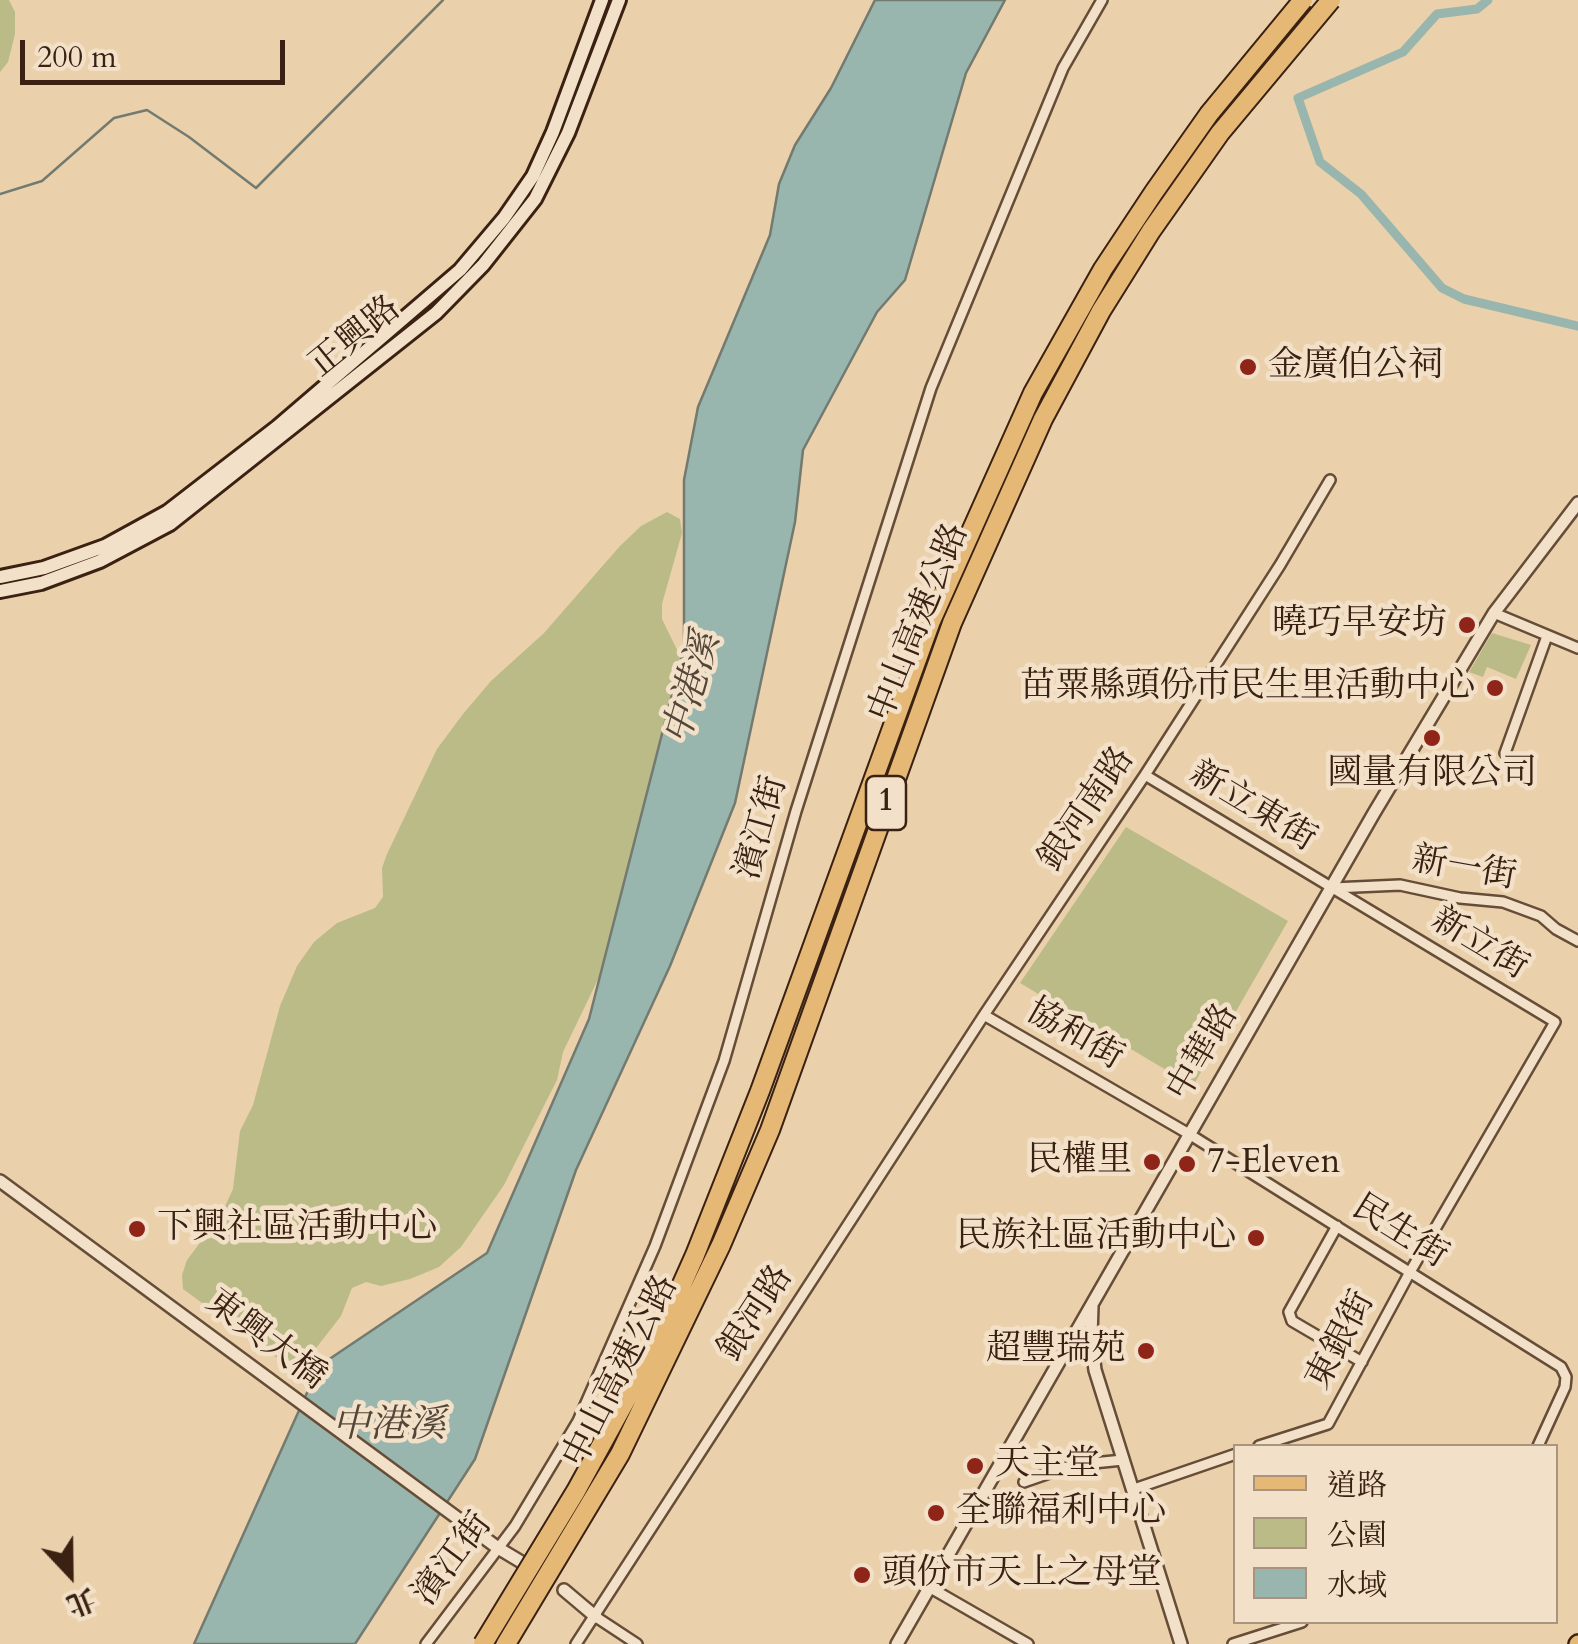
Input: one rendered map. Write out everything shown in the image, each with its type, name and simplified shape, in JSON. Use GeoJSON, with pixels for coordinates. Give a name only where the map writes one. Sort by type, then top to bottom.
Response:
{"type":"FeatureCollection","features":[{"type":"Feature","properties":{"kind":"highway","name":"中山高速公路"},"geometry":{"type":"LineString","coordinates":[[483,1644],[567,1507],[650,1358],[696,1256],[754,1108],[930,620],[1033,393],[1060,341],[1154,192],[1220,100],[1303,0]]}},
{"type":"Feature","properties":{"kind":"highway","name":"中山高速公路"},"geometry":{"type":"LineString","coordinates":[[506,1644],[620,1454],[721,1245],[770,1130],[952,623],[1043,419],[1101,311],[1151,231],[1220,133],[1331,0]]}},
{"type":"Feature","properties":{"kind":"main road","name":"正興路"},"geometry":{"type":"LineString","coordinates":[[0,578],[44,568],[105,546],[167,512],[334,379],[460,270],[504,218],[532,176],[554,132],[602,0]]}},
{"type":"Feature","properties":{"kind":"main road","name":"正興路"},"geometry":{"type":"LineString","coordinates":[[0,591],[41,583],[100,561],[170,524],[436,313],[484,265],[536,198],[568,133],[619,0]]}},
{"type":"Feature","properties":{"kind":"street","name":"濱江街"},"geometry":{"type":"LineString","coordinates":[[426,1644],[498,1548],[578,1421],[654,1246],[724,1061],[796,811],[932,388],[1063,68],[1102,0]]}},
{"type":"Feature","properties":{"kind":"street","name":"銀河南路"},"geometry":{"type":"LineString","coordinates":[[984,1015],[1145,775],[1330,480]]}},
{"type":"Feature","properties":{"kind":"street","name":"中華路"},"geometry":{"type":"LineString","coordinates":[[897,1644],[1330,888],[1494,613],[1578,503]]}},
{"type":"Feature","properties":{"kind":"street"},"geometry":{"type":"LineString","coordinates":[[1494,613],[1578,648]]}},
{"type":"Feature","properties":{"kind":"street"},"geometry":{"type":"LineString","coordinates":[[1504,753],[1547,636]]}},
{"type":"Feature","properties":{"kind":"street","name":"新立東街"},"geometry":{"type":"LineString","coordinates":[[1145,775],[1330,888]]}},
{"type":"Feature","properties":{"kind":"street","name":"新一街"},"geometry":{"type":"LineString","coordinates":[[1330,888],[1400,885],[1502,902],[1541,916],[1578,941]]}},
{"type":"Feature","properties":{"kind":"street","name":"新立街"},"geometry":{"type":"LineString","coordinates":[[1330,888],[1556,1022],[1499,1119]]}},
{"type":"Feature","properties":{"kind":"street","name":"協和街"},"geometry":{"type":"LineString","coordinates":[[984,1015],[1189,1134]]}},
{"type":"Feature","properties":{"kind":"street","name":"銀河路"},"geometry":{"type":"LineString","coordinates":[[576,1644],[984,1015]]}},
{"type":"Feature","properties":{"kind":"street","name":"東銀街"},"geometry":{"type":"LineString","coordinates":[[1266,1444],[1328,1424],[1499,1119]]}},
{"type":"Feature","properties":{"kind":"street","name":"民生街"},"geometry":{"type":"LineString","coordinates":[[1189,1134],[1561,1367],[1566,1377],[1565,1388],[1539,1444]]}},
{"type":"Feature","properties":{"kind":"street","name":"東興大橋"},"geometry":{"type":"LineString","coordinates":[[0,1181],[498,1548],[523,1562]]}},
{"type":"Feature","properties":{"kind":"street"},"geometry":{"type":"LineString","coordinates":[[1337,1226],[1289,1312],[1292,1321],[1362,1362]]}},
{"type":"Feature","properties":{"kind":"street"},"geometry":{"type":"LineString","coordinates":[[1093,1302],[1090,1327],[1095,1370],[1180,1644]]}},
{"type":"Feature","properties":{"kind":"street"},"geometry":{"type":"LineString","coordinates":[[1134,1489],[1233,1455]]}},
{"type":"Feature","properties":{"kind":"street"},"geometry":{"type":"LineString","coordinates":[[1024,1482],[1074,1465],[1122,1460]]}},
{"type":"Feature","properties":{"kind":"street"},"geometry":{"type":"LineString","coordinates":[[930,1588],[1028,1644]]}},
{"type":"Feature","properties":{"kind":"street"},"geometry":{"type":"LineString","coordinates":[[564,1590],[638,1644]]}},
{"type":"Feature","properties":{"kind":"street"},"geometry":{"type":"LineString","coordinates":[[1233,1644],[1296,1624]]}},
{"type":"Feature","properties":{"kind":"green space"},"geometry":{"type":"Polygon","coordinates":[[[0,0],[9,0],[15,12],[15,34],[8,62],[0,72],[0,0]]]}},
{"type":"Feature","properties":{"kind":"green space"},"geometry":{"type":"Polygon","coordinates":[[[667,512],[680,519],[682,533],[662,604],[662,619],[681,658],[684,685],[602,971],[563,1052],[557,1080],[504,1185],[461,1247],[439,1267],[410,1279],[381,1286],[366,1282],[352,1288],[341,1316],[299,1374],[183,1289],[182,1275],[187,1260],[221,1215],[233,1189],[240,1131],[253,1105],[280,1006],[297,966],[314,942],[337,923],[375,908],[383,897],[382,868],[387,854],[437,749],[463,714],[491,681],[544,633],[620,546],[641,526],[667,512]]]}},
{"type":"Feature","properties":{"kind":"green space"},"geometry":{"type":"Polygon","coordinates":[[[1492,633],[1531,645],[1516,679],[1487,667],[1483,677],[1469,672],[1492,633]]]}},
{"type":"Feature","properties":{"kind":"green space"},"geometry":{"type":"Polygon","coordinates":[[[1126,827],[1288,921],[1193,1086],[1020,983],[1126,827]]]}},
{"type":"Feature","properties":{"kind":"water","name":"中港溪"},"geometry":{"type":"Polygon","coordinates":[[[875,0],[1005,0],[966,73],[905,280],[877,312],[803,450],[795,522],[735,803],[670,966],[576,1170],[475,1459],[355,1644],[194,1644],[319,1366],[487,1253],[589,1019],[684,648],[684,480],[698,407],[770,235],[779,184],[795,145],[831,88],[875,0]]]}},
{"type":"Feature","properties":{"kind":"waterway"},"geometry":{"type":"LineString","coordinates":[[0,194],[42,181],[114,118],[147,110],[256,188],[443,0]]}},
{"type":"Feature","properties":{"kind":"waterway"},"geometry":{"type":"LineString","coordinates":[[1488,0],[1477,9],[1437,14],[1403,52],[1298,98],[1320,162],[1361,194],[1442,288],[1464,299],[1578,326]]}},
{"type":"Feature","properties":{"kind":"place","name":"金廣伯公祠"},"geometry":{"type":"Point","coordinates":[1248,367]}},
{"type":"Feature","properties":{"kind":"place","name":"曉巧早安坊"},"geometry":{"type":"Point","coordinates":[1467,625]}},
{"type":"Feature","properties":{"kind":"place","name":"苗粟縣頭份巿民生里活動中心"},"geometry":{"type":"Point","coordinates":[1495,688]}},
{"type":"Feature","properties":{"kind":"place","name":"國量有限公司"},"geometry":{"type":"Point","coordinates":[1432,738]}},
{"type":"Feature","properties":{"kind":"place","name":"民權里"},"geometry":{"type":"Point","coordinates":[1152,1162]}},
{"type":"Feature","properties":{"kind":"place","name":"7-Eleven"},"geometry":{"type":"Point","coordinates":[1187,1164]}},
{"type":"Feature","properties":{"kind":"place","name":"下興社區活動中心"},"geometry":{"type":"Point","coordinates":[137,1229]}},
{"type":"Feature","properties":{"kind":"place","name":"民族社區活動中心"},"geometry":{"type":"Point","coordinates":[1256,1238]}},
{"type":"Feature","properties":{"kind":"place","name":"超豐瑞苑"},"geometry":{"type":"Point","coordinates":[1146,1351]}},
{"type":"Feature","properties":{"kind":"place","name":"天主堂"},"geometry":{"type":"Point","coordinates":[975,1466]}},
{"type":"Feature","properties":{"kind":"place","name":"全聯福利中心"},"geometry":{"type":"Point","coordinates":[936,1513]}},
{"type":"Feature","properties":{"kind":"place","name":"頭份市天上之母堂"},"geometry":{"type":"Point","coordinates":[862,1575]}}]}
